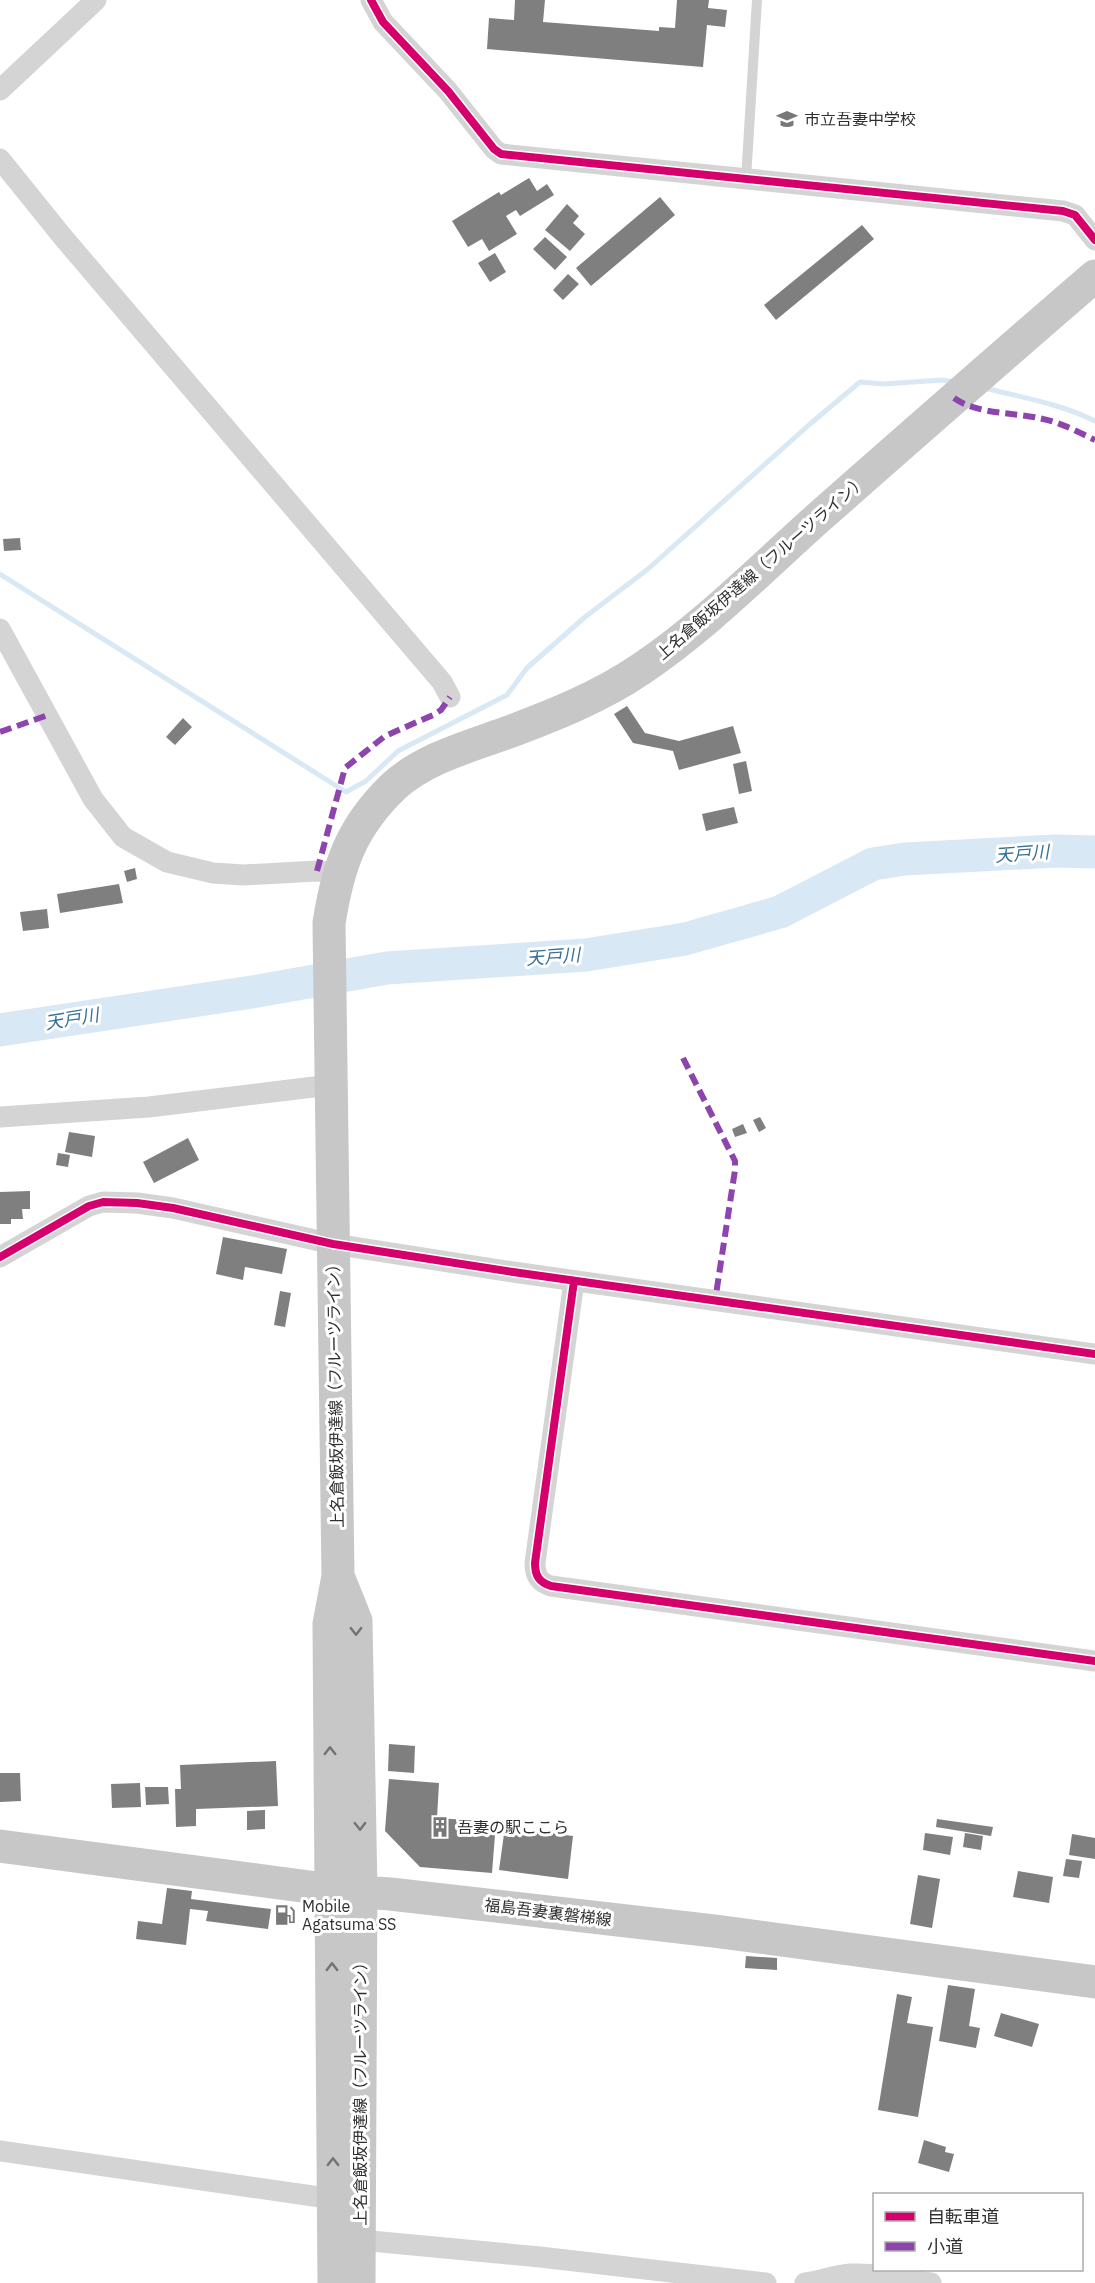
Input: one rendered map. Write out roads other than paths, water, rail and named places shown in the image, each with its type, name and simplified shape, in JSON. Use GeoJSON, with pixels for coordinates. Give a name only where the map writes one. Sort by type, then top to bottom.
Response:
{"type":"FeatureCollection","features":[{"type":"Feature","properties":{"kind":"main road","name":"上名倉飯坂伊達線（フルーツライン）"},"geometry":{"type":"LineString","coordinates":[[334,2283],[334,2199],[356,1621],[338,1576],[330,1075],[329,923],[335,884],[345,855],[365,818],[397,784],[437,758],[558,713],[640,670],[718,607],[994,362],[1095,276]]}},
{"type":"Feature","properties":{"kind":"main road","name":"福島吾妻裏磐梯線"},"geometry":{"type":"LineString","coordinates":[[0,1846],[346,1890],[714,1931],[1095,1982]]}},
{"type":"Feature","properties":{"kind":"main road","name":"上名倉飯坂伊達線（フルーツライン）"},"geometry":{"type":"LineString","coordinates":[[346,1890],[360,2240],[359,2283]]}},
{"type":"Feature","properties":{"kind":"street"},"geometry":{"type":"LineString","coordinates":[[0,90],[96,0]]}},
{"type":"Feature","properties":{"kind":"street"},"geometry":{"type":"LineString","coordinates":[[371,0],[384,22],[448,91],[494,149],[501,154],[1063,211],[1075,215],[1095,240]]}},
{"type":"Feature","properties":{"kind":"street"},"geometry":{"type":"LineString","coordinates":[[0,159],[69,245],[442,682],[450,697]]}},
{"type":"Feature","properties":{"kind":"street"},"geometry":{"type":"LineString","coordinates":[[0,629],[93,799],[123,837],[167,862],[213,873],[243,875],[315,871],[339,873]]}},
{"type":"Feature","properties":{"kind":"street"},"geometry":{"type":"LineString","coordinates":[[0,1118],[149,1107],[330,1075]]}},
{"type":"Feature","properties":{"kind":"street"},"geometry":{"type":"LineString","coordinates":[[0,1257],[88,1206],[118,1201],[173,1208],[333,1244],[574,1281],[1095,1354]]}},
{"type":"Feature","properties":{"kind":"street"},"geometry":{"type":"LineString","coordinates":[[574,1281],[535,1563],[536,1574],[541,1581],[551,1586],[1095,1661]]}},
{"type":"Feature","properties":{"kind":"street"},"geometry":{"type":"LineString","coordinates":[[0,2151],[334,2199]]}},
{"type":"Feature","properties":{"kind":"street"},"geometry":{"type":"LineString","coordinates":[[360,2240],[540,2257],[766,2283]]}},
{"type":"Feature","properties":{"kind":"street"},"geometry":{"type":"LineString","coordinates":[[805,2283],[831,2277],[853,2279],[872,2274],[931,2283]]}},
{"type":"Feature","properties":{"kind":"lane"},"geometry":{"type":"LineString","coordinates":[[746,179],[757,0]]}},
{"type":"Feature","properties":{"kind":"waterway"},"geometry":{"type":"LineString","coordinates":[[0,574],[346,792],[366,781],[398,751],[507,695],[527,668],[585,617],[648,569],[860,382],[884,384],[942,380],[955,382]]}},
{"type":"Feature","properties":{"kind":"waterway"},"geometry":{"type":"LineString","coordinates":[[984,388],[1055,405],[1095,421]]}},
{"type":"Feature","properties":{"kind":"waterway","name":"天戸川"},"geometry":{"type":"LineString","coordinates":[[0,1030],[252,992],[387,968],[586,955],[685,939],[780,912],[873,864],[905,859],[1056,851],[1095,852]]}},
{"type":"Feature","properties":{"kind":"place","name":"市立吾妻中学校"},"geometry":{"type":"Point","coordinates":[787,119]}},
{"type":"Feature","properties":{"kind":"place","name":"吾妻の駅ここら"},"geometry":{"type":"Point","coordinates":[440,1827]}},
{"type":"Feature","properties":{"kind":"place","name":"Mobile Agatsuma SS"},"geometry":{"type":"Point","coordinates":[285,1915]}}]}
